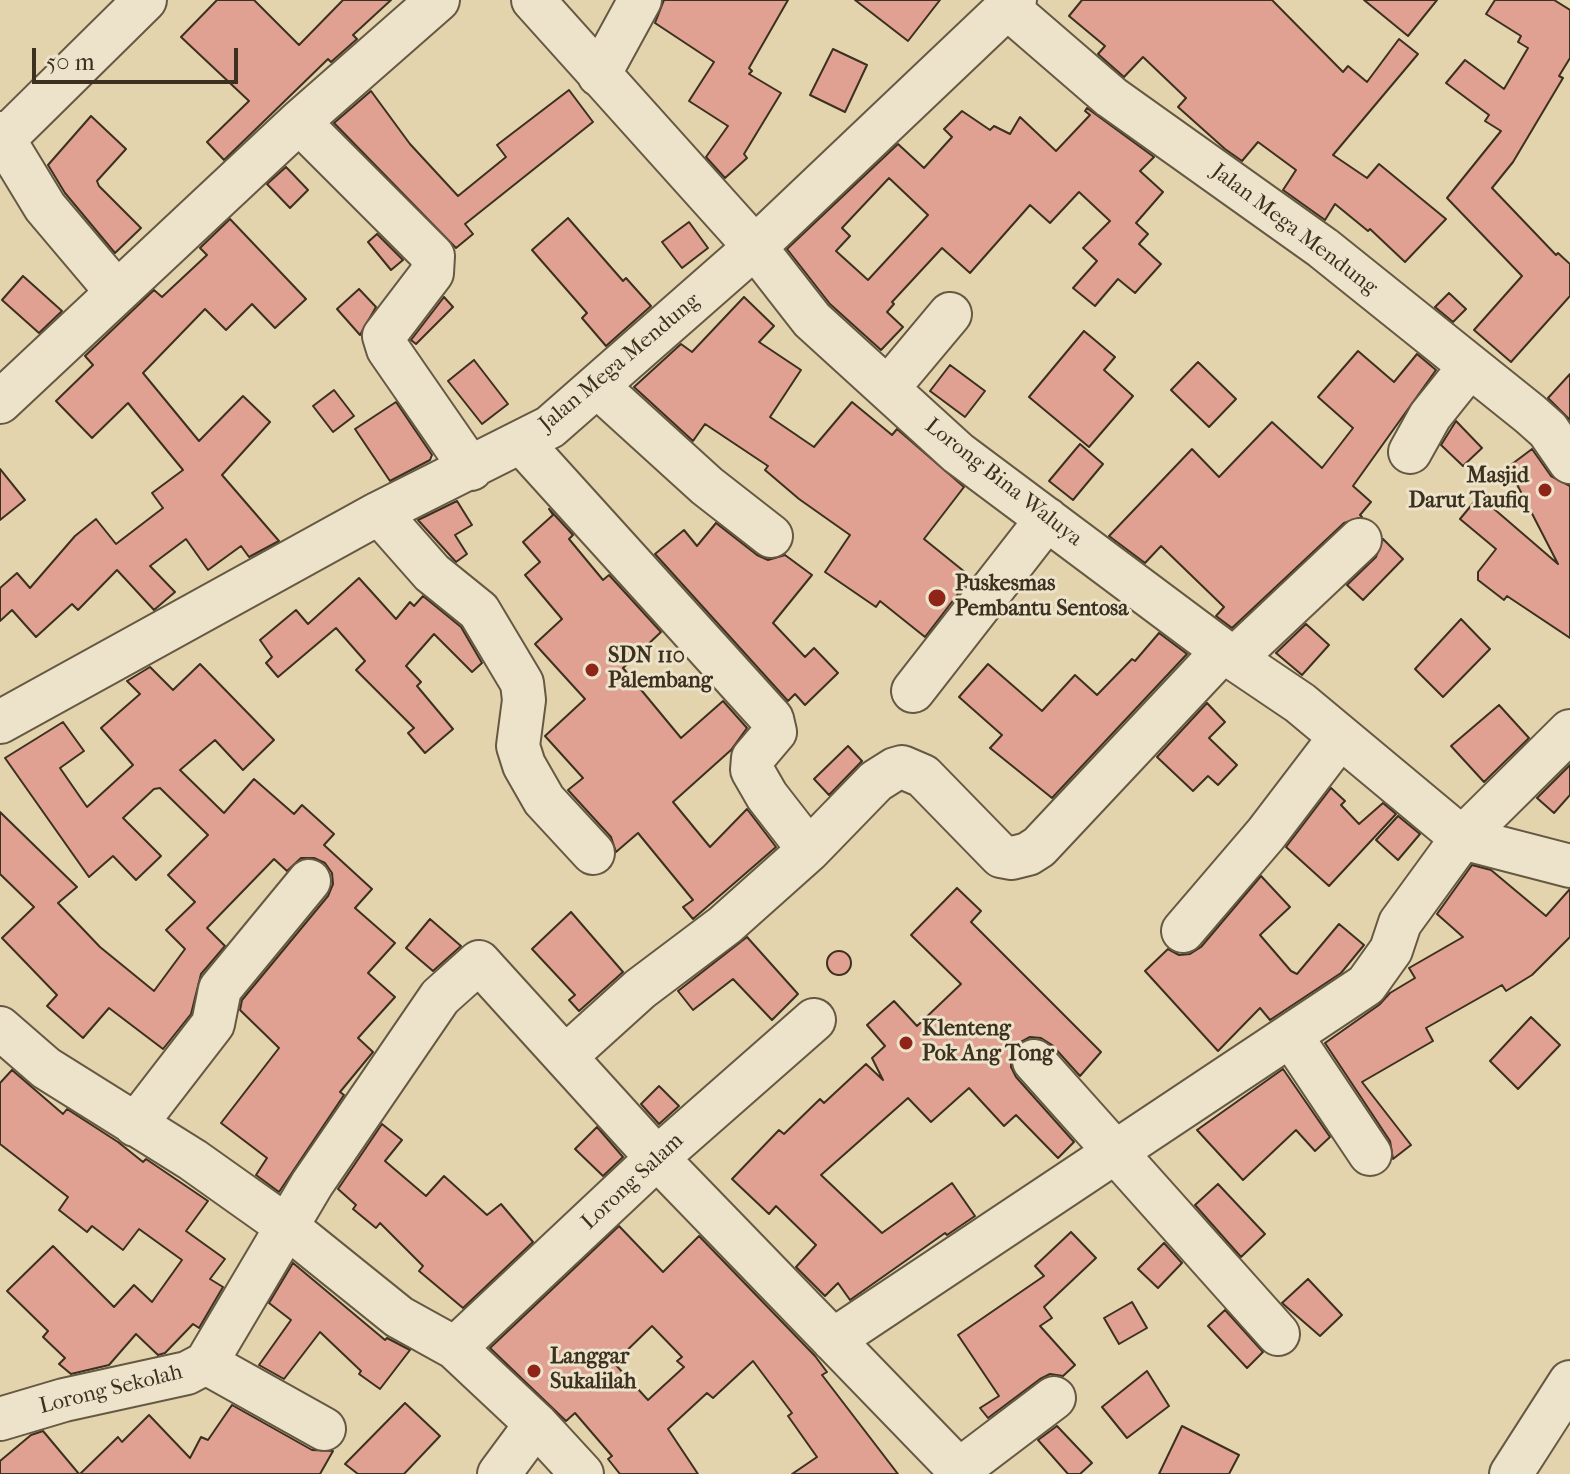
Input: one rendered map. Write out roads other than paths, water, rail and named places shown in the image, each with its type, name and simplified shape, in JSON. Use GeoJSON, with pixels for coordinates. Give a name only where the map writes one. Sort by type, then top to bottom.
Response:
{"type":"FeatureCollection","features":[{"type":"Feature","properties":{"kind":"street"},"geometry":{"type":"LineString","coordinates":[[116,291],[45,207],[2,135],[145,0]]}},
{"type":"Feature","properties":{"kind":"street"},"geometry":{"type":"LineString","coordinates":[[0,402],[299,122],[438,0]]}},
{"type":"Feature","properties":{"kind":"street","name":"Lorong Bina Waluya"},"geometry":{"type":"LineString","coordinates":[[533,0],[755,247],[812,320],[958,453],[1340,737],[1462,838]]}},
{"type":"Feature","properties":{"kind":"street"},"geometry":{"type":"LineString","coordinates":[[599,75],[640,0]]}},
{"type":"Feature","properties":{"kind":"street","name":"Jalan Mega Mendung"},"geometry":{"type":"LineString","coordinates":[[0,722],[379,513],[550,427],[755,247],[1012,4],[1111,97],[1323,248],[1548,430],[1570,462]]}},
{"type":"Feature","properties":{"kind":"street"},"geometry":{"type":"LineString","coordinates":[[299,122],[433,256],[432,273],[384,336],[388,349],[471,469]]}},
{"type":"Feature","properties":{"kind":"street"},"geometry":{"type":"LineString","coordinates":[[888,388],[950,314]]}},
{"type":"Feature","properties":{"kind":"street"},"geometry":{"type":"LineString","coordinates":[[1410,452],[1430,416],[1470,366]]}},
{"type":"Feature","properties":{"kind":"street"},"geometry":{"type":"LineString","coordinates":[[597,386],[707,486],[771,536]]}},
{"type":"Feature","properties":{"kind":"street"},"geometry":{"type":"LineString","coordinates":[[521,442],[772,719],[775,732],[753,758],[752,770],[767,796],[809,850]]}},
{"type":"Feature","properties":{"kind":"street"},"geometry":{"type":"LineString","coordinates":[[379,513],[432,573],[479,611],[522,683],[524,700],[518,746],[524,765],[544,800],[593,853]]}},
{"type":"Feature","properties":{"kind":"street"},"geometry":{"type":"LineString","coordinates":[[913,691],[1047,519]]}},
{"type":"Feature","properties":{"kind":"street"},"geometry":{"type":"LineString","coordinates":[[1054,1398],[961,1472],[657,1158],[566,1056],[640,989],[725,925],[809,850],[876,781],[902,767],[923,776],[1001,856],[1012,858],[1028,854],[1050,836],[1230,654],[1360,540]]}},
{"type":"Feature","properties":{"kind":"street"},"geometry":{"type":"LineString","coordinates":[[833,1340],[1366,985],[1379,972],[1400,923],[1462,838],[1570,731]]}},
{"type":"Feature","properties":{"kind":"street"},"geometry":{"type":"LineString","coordinates":[[1183,931],[1266,834],[1340,737]]}},
{"type":"Feature","properties":{"kind":"street"},"geometry":{"type":"LineString","coordinates":[[1462,838],[1570,866]]}},
{"type":"Feature","properties":{"kind":"street"},"geometry":{"type":"LineString","coordinates":[[135,1125],[213,1024],[216,996],[222,986],[309,881]]}},
{"type":"Feature","properties":{"kind":"street","name":"Lorong Sekolah"},"geometry":{"type":"LineString","coordinates":[[0,1419],[64,1400],[187,1373],[206,1363],[286,1226],[440,997],[479,962],[566,1056]]}},
{"type":"Feature","properties":{"kind":"street","name":"Lorong Salam"},"geometry":{"type":"LineString","coordinates":[[455,1348],[657,1158],[814,1020]]}},
{"type":"Feature","properties":{"kind":"street"},"geometry":{"type":"LineString","coordinates":[[0,1028],[46,1068],[286,1226],[399,1317],[455,1348],[536,1424],[582,1474]]}},
{"type":"Feature","properties":{"kind":"street"},"geometry":{"type":"LineString","coordinates":[[1291,1036],[1370,1154]]}},
{"type":"Feature","properties":{"kind":"street"},"geometry":{"type":"LineString","coordinates":[[1034,1061],[1278,1334]]}},
{"type":"Feature","properties":{"kind":"street"},"geometry":{"type":"LineString","coordinates":[[206,1363],[324,1429]]}},
{"type":"Feature","properties":{"kind":"street"},"geometry":{"type":"LineString","coordinates":[[1511,1474],[1570,1382]]}},
{"type":"Feature","properties":{"kind":"street"},"geometry":{"type":"LineString","coordinates":[[499,1474],[536,1424]]}},
{"type":"Feature","properties":{"kind":"place","name":"Masjid Darut Taufiq"},"geometry":{"type":"Point","coordinates":[1545,490]}},
{"type":"Feature","properties":{"kind":"place","name":"Puskesmas Pembantu Sentosa"},"geometry":{"type":"Point","coordinates":[937,598]}},
{"type":"Feature","properties":{"kind":"place","name":"SDN 110 Palembang"},"geometry":{"type":"Point","coordinates":[592,670]}},
{"type":"Feature","properties":{"kind":"place","name":"Klenteng Pok Ang Tong"},"geometry":{"type":"Point","coordinates":[906,1043]}},
{"type":"Feature","properties":{"kind":"place","name":"Langgar Sukalilah"},"geometry":{"type":"Point","coordinates":[534,1371]}}]}
